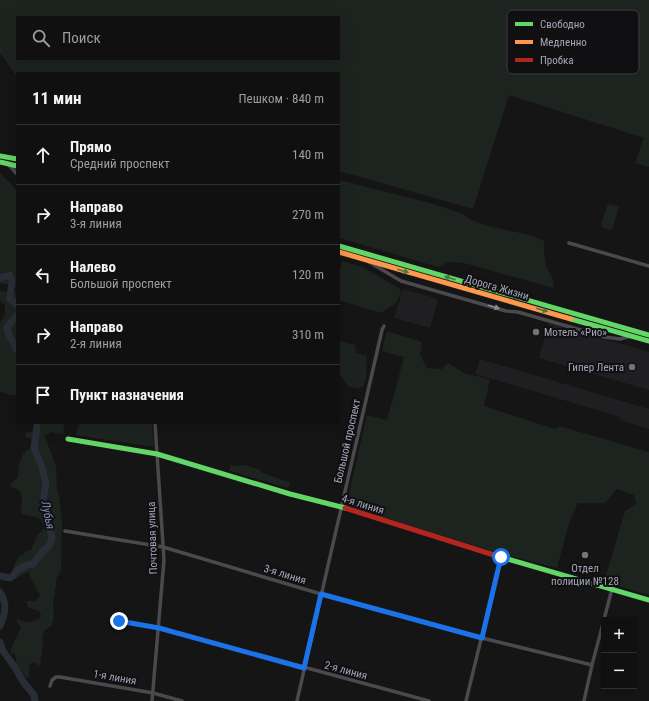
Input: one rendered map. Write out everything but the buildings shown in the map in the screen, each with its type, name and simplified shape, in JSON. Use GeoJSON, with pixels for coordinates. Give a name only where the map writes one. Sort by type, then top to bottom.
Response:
{"type":"FeatureCollection","features":[{"type":"Feature","properties":{"kind":"main road"},"geometry":{"type":"LineString","coordinates":[[0,156],[16,157]]}},
{"type":"Feature","properties":{"kind":"main road"},"geometry":{"type":"LineString","coordinates":[[0,162],[16,166]]}},
{"type":"Feature","properties":{"kind":"main road","name":"Дорога Жизни"},"geometry":{"type":"LineString","coordinates":[[340,246],[649,335]]}},
{"type":"Feature","properties":{"kind":"main road","name":"Дорога Жизни"},"geometry":{"type":"LineString","coordinates":[[340,252],[649,341]]}},
{"type":"Feature","properties":{"kind":"main road","name":"4-я линия"},"geometry":{"type":"LineString","coordinates":[[68,439],[157,454],[290,494],[341,507],[501,557],[649,600]]}},
{"type":"Feature","properties":{"kind":"street"},"geometry":{"type":"LineString","coordinates":[[8,164],[16,173]]}},
{"type":"Feature","properties":{"kind":"street"},"geometry":{"type":"LineString","coordinates":[[569,243],[649,266]]}},
{"type":"Feature","properties":{"kind":"street"},"geometry":{"type":"LineString","coordinates":[[366,260],[401,281],[605,337],[620,339],[632,336]]}},
{"type":"Feature","properties":{"kind":"street","name":"Большой проспект"},"geometry":{"type":"LineString","coordinates":[[296,701],[384,326]]}},
{"type":"Feature","properties":{"kind":"street","name":"Почтовая улица"},"geometry":{"type":"LineString","coordinates":[[152,701],[164,560],[156,424]]}},
{"type":"Feature","properties":{"kind":"street","name":"3-я линия"},"geometry":{"type":"LineString","coordinates":[[65,531],[163,547],[321,594],[482,638],[592,664]]}},
{"type":"Feature","properties":{"kind":"street"},"geometry":{"type":"LineString","coordinates":[[466,701],[501,557]]}},
{"type":"Feature","properties":{"kind":"street"},"geometry":{"type":"LineString","coordinates":[[584,701],[592,664],[612,589]]}},
{"type":"Feature","properties":{"kind":"street","name":"2-я линия"},"geometry":{"type":"LineString","coordinates":[[119,621],[159,628],[429,701]]}},
{"type":"Feature","properties":{"kind":"street","name":"1-я линия"},"geometry":{"type":"LineString","coordinates":[[50,686],[52,680],[56,677],[60,677],[153,693],[182,701]]}},
{"type":"Feature","properties":{"kind":"shaded area"},"geometry":{"type":"Polygon","coordinates":[[[0,0],[649,0],[649,167],[635,163],[644,138],[509,95],[473,209],[340,171],[340,72],[16,72],[16,76],[0,53],[0,0]]]}},
{"type":"Feature","properties":{"kind":"shaded area"},"geometry":{"type":"Polygon","coordinates":[[[0,173],[16,189],[16,287],[0,283],[0,173]]]}},
{"type":"Feature","properties":{"kind":"shaded area"},"geometry":{"type":"Polygon","coordinates":[[[340,180],[430,203],[463,214],[476,222],[494,228],[529,235],[544,241],[545,261],[554,284],[553,288],[464,263],[448,262],[438,267],[340,238],[340,180]]]}},
{"type":"Feature","properties":{"kind":"shaded area"},"geometry":{"type":"Polygon","coordinates":[[[610,204],[619,207],[612,230],[603,228],[601,225],[607,206],[610,204]]]}},
{"type":"Feature","properties":{"kind":"shaded area"},"geometry":{"type":"Polygon","coordinates":[[[342,261],[362,267],[399,288],[401,293],[396,303],[381,313],[340,300],[340,270],[342,261]]]}},
{"type":"Feature","properties":{"kind":"shaded area"},"geometry":{"type":"Polygon","coordinates":[[[403,289],[438,299],[430,328],[394,318],[403,289]]]}},
{"type":"Feature","properties":{"kind":"shaded area"},"geometry":{"type":"Polygon","coordinates":[[[0,291],[16,293],[16,395],[10,395],[0,391],[0,325],[1,320],[5,315],[5,305],[0,301],[0,291]]]}},
{"type":"Feature","properties":{"kind":"shaded area"},"geometry":{"type":"Polygon","coordinates":[[[549,323],[649,352],[649,390],[539,358],[549,323]]]}},
{"type":"Feature","properties":{"kind":"shaded area"},"geometry":{"type":"Polygon","coordinates":[[[387,331],[422,342],[420,355],[427,368],[442,369],[448,363],[466,374],[490,379],[484,406],[555,429],[559,426],[649,452],[649,595],[604,582],[625,511],[636,504],[634,495],[617,489],[605,503],[578,503],[570,520],[557,568],[502,554],[346,506],[367,415],[387,420],[404,357],[382,351],[387,331]]]}},
{"type":"Feature","properties":{"kind":"shaded area"},"geometry":{"type":"Polygon","coordinates":[[[340,341],[355,345],[356,353],[367,356],[366,378],[363,387],[349,387],[340,374],[340,341]]]}},
{"type":"Feature","properties":{"kind":"shaded area"},"geometry":{"type":"Polygon","coordinates":[[[480,359],[649,409],[649,429],[620,420],[621,417],[475,374],[480,359]]]}},
{"type":"Feature","properties":{"kind":"shaded area"},"geometry":{"type":"Polygon","coordinates":[[[34,424],[66,424],[64,426],[63,434],[50,432],[49,434],[44,434],[56,466],[57,490],[59,495],[62,522],[61,571],[56,579],[52,625],[44,631],[42,640],[43,643],[40,666],[33,662],[30,665],[29,677],[26,678],[17,665],[15,654],[11,654],[10,651],[21,628],[17,622],[17,619],[29,622],[40,618],[41,615],[39,611],[29,608],[27,601],[35,601],[40,596],[28,572],[13,580],[5,578],[13,573],[13,568],[18,557],[23,555],[26,551],[31,550],[37,536],[44,528],[38,518],[21,513],[22,498],[19,490],[12,488],[10,485],[18,477],[24,452],[31,448],[31,438],[27,438],[25,435],[33,429],[34,424]]]}},
{"type":"Feature","properties":{"kind":"shaded area"},"geometry":{"type":"Polygon","coordinates":[[[79,424],[152,424],[154,447],[76,435],[79,424]]]}},
{"type":"Feature","properties":{"kind":"shaded area"},"geometry":{"type":"Polygon","coordinates":[[[230,464],[235,466],[245,465],[258,469],[265,474],[289,482],[290,485],[288,488],[230,471],[230,464]]]}},
{"type":"Feature","properties":{"kind":"waterway","name":"Лубья"},"geometry":{"type":"LineString","coordinates":[[0,278],[10,275],[12,281],[10,299],[16,304]]}},
{"type":"Feature","properties":{"kind":"waterway","name":"Лубья"},"geometry":{"type":"LineString","coordinates":[[16,316],[7,327],[9,335],[16,348]]}},
{"type":"Feature","properties":{"kind":"waterway","name":"Лубья"},"geometry":{"type":"LineString","coordinates":[[0,576],[10,578],[17,570],[33,564],[42,552],[49,546],[52,538],[43,501],[46,484],[42,467],[34,448],[37,424]]}},
{"type":"Feature","properties":{"kind":"waterway","name":"Лубья"},"geometry":{"type":"LineString","coordinates":[[0,592],[5,605],[0,626]]}},
{"type":"Feature","properties":{"kind":"waterway","name":"Лубья"},"geometry":{"type":"LineString","coordinates":[[0,642],[3,651],[24,683],[34,695],[35,701]]}},
{"type":"Feature","properties":{"kind":"traffic: fast"},"geometry":{"type":"LineString","coordinates":[[0,156],[16,159]]}},
{"type":"Feature","properties":{"kind":"traffic: fast"},"geometry":{"type":"LineString","coordinates":[[0,162],[16,166]]}},
{"type":"Feature","properties":{"kind":"traffic: fast"},"geometry":{"type":"LineString","coordinates":[[340,246],[649,335]]}},
{"type":"Feature","properties":{"kind":"traffic: fast"},"geometry":{"type":"LineString","coordinates":[[571,319],[649,341]]}},
{"type":"Feature","properties":{"kind":"traffic: fast"},"geometry":{"type":"LineString","coordinates":[[68,439],[157,454],[290,494],[345,508]]}},
{"type":"Feature","properties":{"kind":"traffic: fast"},"geometry":{"type":"LineString","coordinates":[[494,555],[649,600]]}},
{"type":"Feature","properties":{"kind":"traffic: slow"},"geometry":{"type":"LineString","coordinates":[[340,252],[571,319]]}},
{"type":"Feature","properties":{"kind":"traffic: jam"},"geometry":{"type":"LineString","coordinates":[[345,508],[494,555]]}},
{"type":"Feature","properties":{"kind":"place","name":"Мотель «Рио»"},"geometry":{"type":"Point","coordinates":[536,332]}},
{"type":"Feature","properties":{"kind":"place","name":"Гипер Лента"},"geometry":{"type":"Point","coordinates":[632,367]}},
{"type":"Feature","properties":{"kind":"place","name":"Отдел полиции №128"},"geometry":{"type":"Point","coordinates":[585,555]}},
{"type":"Feature","properties":{"kind":"route"},"geometry":{"type":"LineString","coordinates":[[119,621],[159,628],[304,668],[321,594],[482,638],[501,557]]}}]}
